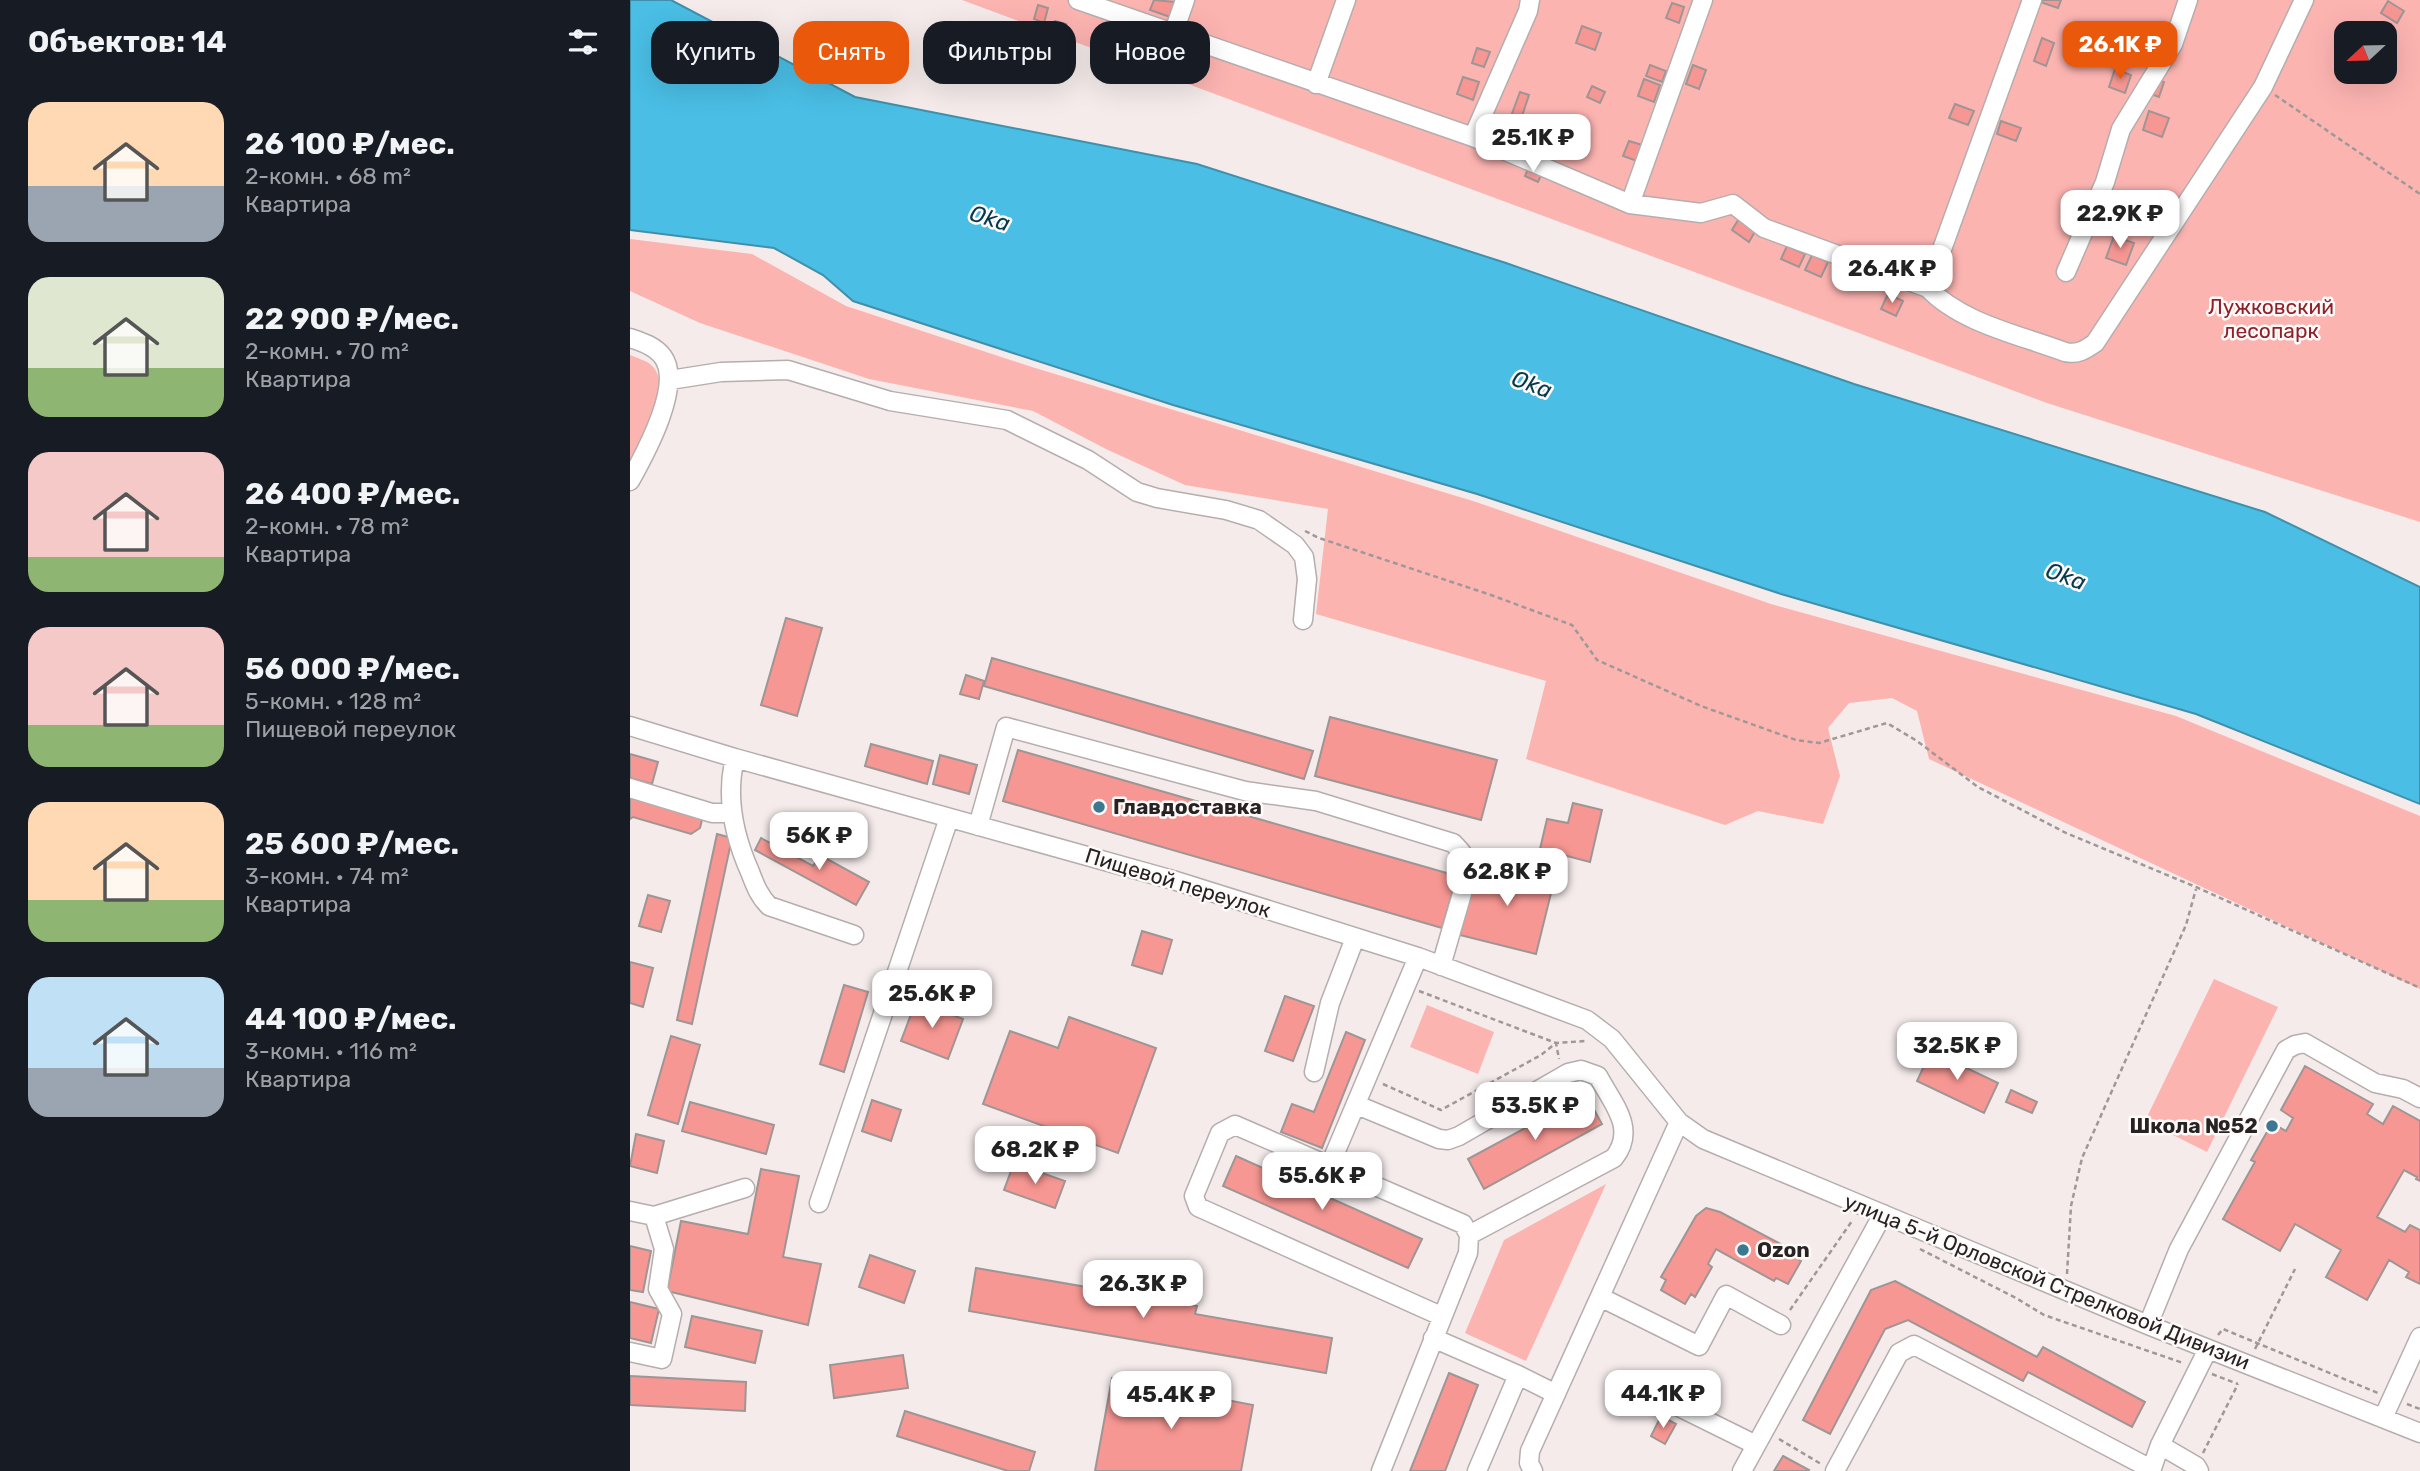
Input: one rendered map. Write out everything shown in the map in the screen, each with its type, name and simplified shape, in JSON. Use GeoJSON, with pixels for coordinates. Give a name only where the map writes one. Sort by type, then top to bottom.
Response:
{"type":"FeatureCollection","features":[{"type":"Feature","properties":{"kind":"street"},"geometry":{"type":"LineString","coordinates":[[1078,0],[1137,21]]}},
{"type":"Feature","properties":{"kind":"street"},"geometry":{"type":"LineString","coordinates":[[1178,21],[1185,0]]}},
{"type":"Feature","properties":{"kind":"street"},"geometry":{"type":"LineString","coordinates":[[1316,84],[1346,0]]}},
{"type":"Feature","properties":{"kind":"street"},"geometry":{"type":"LineString","coordinates":[[1473,137],[1528,11],[1530,0]]}},
{"type":"Feature","properties":{"kind":"street"},"geometry":{"type":"LineString","coordinates":[[1630,204],[1703,0]]}},
{"type":"Feature","properties":{"kind":"street"},"geometry":{"type":"LineString","coordinates":[[1928,288],[2032,0]]}},
{"type":"Feature","properties":{"kind":"street"},"geometry":{"type":"LineString","coordinates":[[2066,272],[2105,182],[2121,129],[2173,44],[2188,0]]}},
{"type":"Feature","properties":{"kind":"street"},"geometry":{"type":"LineString","coordinates":[[1210,47],[1473,137],[1630,204],[1701,213],[1733,204],[1764,228],[1928,288],[1941,302],[1962,314],[2071,354],[2085,351],[2095,343],[2263,87],[2304,0]]}},
{"type":"Feature","properties":{"kind":"street"},"geometry":{"type":"LineString","coordinates":[[630,338],[654,347],[665,359],[670,380],[667,397],[630,481]]}},
{"type":"Feature","properties":{"kind":"street"},"geometry":{"type":"LineString","coordinates":[[670,380],[721,372],[788,370],[890,401],[1007,420],[1088,460],[1137,492],[1226,510],[1259,520],[1286,538],[1304,557],[1307,579],[1303,620]]}},
{"type":"Feature","properties":{"kind":"street","name":"Пищевой переулок"},"geometry":{"type":"LineString","coordinates":[[630,726],[735,758],[1173,880],[1419,957],[1587,1020],[1612,1039],[1679,1122]]}},
{"type":"Feature","properties":{"kind":"street"},"geometry":{"type":"LineString","coordinates":[[978,826],[1006,727],[1245,791],[1316,801],[1454,843],[1464,854],[1468,873],[1441,965]]}},
{"type":"Feature","properties":{"kind":"street"},"geometry":{"type":"LineString","coordinates":[[735,758],[731,779],[732,813],[741,850],[761,897],[769,906],[854,935]]}},
{"type":"Feature","properties":{"kind":"street"},"geometry":{"type":"LineString","coordinates":[[630,788],[712,813],[732,813]]}},
{"type":"Feature","properties":{"kind":"street"},"geometry":{"type":"LineString","coordinates":[[819,1203],[949,818]]}},
{"type":"Feature","properties":{"kind":"street"},"geometry":{"type":"LineString","coordinates":[[1314,1072],[1330,1003],[1356,938]]}},
{"type":"Feature","properties":{"kind":"street"},"geometry":{"type":"LineString","coordinates":[[1331,1165],[1419,957]]}},
{"type":"Feature","properties":{"kind":"street"},"geometry":{"type":"LineString","coordinates":[[2148,1325],[2179,1249],[2286,1051],[2305,1043],[2375,1083],[2403,1089],[2420,1098]]}},
{"type":"Feature","properties":{"kind":"street"},"geometry":{"type":"LineString","coordinates":[[1357,1105],[1439,1139],[1448,1140],[1568,1073],[1581,1070],[1598,1076],[1625,1126],[1623,1147],[1614,1158],[1469,1236]]}},
{"type":"Feature","properties":{"kind":"street"},"geometry":{"type":"LineString","coordinates":[[1533,1471],[1529,1463],[1530,1451],[1679,1122]]}},
{"type":"Feature","properties":{"kind":"street","name":"улица 5-й Орловской Стрелковой Дивизии"},"geometry":{"type":"LineString","coordinates":[[1679,1122],[1703,1139],[1742,1157],[2148,1325],[2210,1345],[2420,1433]]}},
{"type":"Feature","properties":{"kind":"street"},"geometry":{"type":"LineString","coordinates":[[1381,1471],[1468,1253],[1469,1236],[1463,1224],[1235,1125],[1220,1133],[1194,1196],[1198,1207],[1441,1316]]}},
{"type":"Feature","properties":{"kind":"street"},"geometry":{"type":"LineString","coordinates":[[630,1211],[654,1216],[745,1188]]}},
{"type":"Feature","properties":{"kind":"street"},"geometry":{"type":"LineString","coordinates":[[1742,1471],[1883,1214]]}},
{"type":"Feature","properties":{"kind":"street"},"geometry":{"type":"LineString","coordinates":[[630,1352],[662,1359],[672,1314],[658,1289],[664,1249],[654,1216]]}},
{"type":"Feature","properties":{"kind":"street"},"geometry":{"type":"LineString","coordinates":[[1600,1297],[1699,1346],[1726,1295],[1781,1325]]}},
{"type":"Feature","properties":{"kind":"street"},"geometry":{"type":"LineString","coordinates":[[2383,1418],[2420,1337]]}},
{"type":"Feature","properties":{"kind":"street"},"geometry":{"type":"LineString","coordinates":[[1433,1338],[1556,1394]]}},
{"type":"Feature","properties":{"kind":"street"},"geometry":{"type":"LineString","coordinates":[[1828,1468],[1899,1353],[1914,1345],[2151,1470],[2210,1345]]}},
{"type":"Feature","properties":{"kind":"street"},"geometry":{"type":"LineString","coordinates":[[1476,1471],[1518,1375]]}},
{"type":"Feature","properties":{"kind":"street"},"geometry":{"type":"LineString","coordinates":[[1659,1397],[1760,1438]]}},
{"type":"Feature","properties":{"kind":"street"},"geometry":{"type":"LineString","coordinates":[[2161,1445],[2196,1466],[2199,1471]]}},
{"type":"Feature","properties":{"kind":"path"},"geometry":{"type":"LineString","coordinates":[[2263,87],[2420,194]]}},
{"type":"Feature","properties":{"kind":"path"},"geometry":{"type":"LineString","coordinates":[[1298,526],[1319,538],[1572,625],[1597,660],[1701,706],[1796,740],[1819,743],[1887,723],[1917,741],[1978,787],[2066,833],[2196,887],[2420,988]]}},
{"type":"Feature","properties":{"kind":"path"},"geometry":{"type":"LineString","coordinates":[[2067,1277],[2071,1206],[2082,1158],[2186,925],[2196,887]]}},
{"type":"Feature","properties":{"kind":"path"},"geometry":{"type":"LineString","coordinates":[[1368,1078],[1441,1110],[1541,1055],[1556,1043]]}},
{"type":"Feature","properties":{"kind":"path"},"geometry":{"type":"LineString","coordinates":[[1781,1325],[1852,1221]]}},
{"type":"Feature","properties":{"kind":"path"},"geometry":{"type":"LineString","coordinates":[[2210,1345],[2223,1329],[2420,1409]]}},
{"type":"Feature","properties":{"kind":"path"},"geometry":{"type":"LineString","coordinates":[[1760,1438],[1828,1468]]}},
{"type":"Feature","properties":{"kind":"green space","name":"Лужковский лесопарк"},"geometry":{"type":"Polygon","coordinates":[[[962,0],[2420,0],[2420,522],[2047,403],[1188,84],[1210,84],[1210,21],[1090,21],[1090,48],[1076,42],[1076,21],[1019,21],[962,0]]]}},
{"type":"Feature","properties":{"kind":"green space"},"geometry":{"type":"Polygon","coordinates":[[[630,239],[752,254],[846,306],[1032,367],[1476,502],[1771,604],[2176,716],[2420,816],[2420,989],[1929,759],[1917,711],[1892,698],[1849,703],[1828,728],[1840,776],[1823,824],[1758,811],[1725,825],[1526,759],[1546,681],[1316,614],[1328,509],[1185,485],[1108,450],[1033,411],[869,379],[700,323],[630,291],[630,239]]]}},
{"type":"Feature","properties":{"kind":"green space"},"geometry":{"type":"Polygon","coordinates":[[[630,355],[650,364],[657,374],[660,386],[654,414],[630,465],[630,355]]]}},
{"type":"Feature","properties":{"kind":"green space"},"geometry":{"type":"Polygon","coordinates":[[[2214,979],[2278,1007],[2207,1152],[2145,1121],[2214,979]]]}},
{"type":"Feature","properties":{"kind":"green space"},"geometry":{"type":"Polygon","coordinates":[[[1427,1005],[1494,1032],[1478,1074],[1410,1047],[1427,1005]]]}},
{"type":"Feature","properties":{"kind":"green space"},"geometry":{"type":"Polygon","coordinates":[[[1606,1184],[1526,1361],[1465,1333],[1504,1240],[1606,1184]]]}},
{"type":"Feature","properties":{"kind":"water","name":"Oka"},"geometry":{"type":"Polygon","coordinates":[[[630,0],[671,0],[711,21],[651,21],[651,84],[779,84],[779,57],[793,64],[793,84],[830,84],[855,97],[1197,164],[1506,263],[1854,384],[2265,512],[2420,587],[2420,804],[2196,714],[1781,594],[1477,494],[1173,405],[853,301],[823,275],[774,248],[630,230],[630,0]]]}},
{"type":"Feature","properties":{"kind":"building"},"geometry":{"type":"Polygon","coordinates":[[[1154,0],[1175,2],[1170,17],[1150,10],[1154,0]]]}},
{"type":"Feature","properties":{"kind":"building"},"geometry":{"type":"Polygon","coordinates":[[[2061,0],[2058,8],[2040,2],[2061,0]]]}},
{"type":"Feature","properties":{"kind":"building"},"geometry":{"type":"Polygon","coordinates":[[[2388,1],[2404,11],[2398,21],[2381,13],[2388,1]]]}},
{"type":"Feature","properties":{"kind":"building"},"geometry":{"type":"Polygon","coordinates":[[[1672,3],[1684,7],[1679,23],[1666,18],[1672,3]]]}},
{"type":"Feature","properties":{"kind":"building"},"geometry":{"type":"Polygon","coordinates":[[[1038,5],[1048,8],[1045,21],[1034,19],[1038,5]]]}},
{"type":"Feature","properties":{"kind":"building"},"geometry":{"type":"Polygon","coordinates":[[[1582,26],[1601,33],[1595,50],[1576,43],[1582,26]]]}},
{"type":"Feature","properties":{"kind":"building"},"geometry":{"type":"Polygon","coordinates":[[[2142,32],[2165,40],[2159,57],[2137,48],[2142,32]]]}},
{"type":"Feature","properties":{"kind":"building"},"geometry":{"type":"Polygon","coordinates":[[[2042,38],[2054,43],[2046,66],[2034,61],[2042,38]]]}},
{"type":"Feature","properties":{"kind":"building"},"geometry":{"type":"Polygon","coordinates":[[[1477,48],[1490,52],[1484,67],[1472,63],[1477,48]]]}},
{"type":"Feature","properties":{"kind":"building"},"geometry":{"type":"Polygon","coordinates":[[[1650,65],[1666,71],[1662,82],[1646,76],[1650,65]]]}},
{"type":"Feature","properties":{"kind":"building"},"geometry":{"type":"Polygon","coordinates":[[[1693,65],[1706,70],[1699,89],[1686,84],[1693,65]]]}},
{"type":"Feature","properties":{"kind":"building"},"geometry":{"type":"Polygon","coordinates":[[[2115,69],[2131,75],[2125,93],[2109,87],[2115,69]]]}},
{"type":"Feature","properties":{"kind":"building"},"geometry":{"type":"Polygon","coordinates":[[[1463,77],[1479,82],[1473,100],[1457,94],[1463,77]]]}},
{"type":"Feature","properties":{"kind":"building"},"geometry":{"type":"Polygon","coordinates":[[[2153,78],[2164,82],[2159,97],[2148,93],[2153,78]]]}},
{"type":"Feature","properties":{"kind":"building"},"geometry":{"type":"Polygon","coordinates":[[[1644,79],[1660,85],[1654,102],[1638,96],[1644,79]]]}},
{"type":"Feature","properties":{"kind":"building"},"geometry":{"type":"Polygon","coordinates":[[[1592,86],[1605,92],[1600,103],[1587,97],[1592,86]]]}},
{"type":"Feature","properties":{"kind":"building"},"geometry":{"type":"Polygon","coordinates":[[[1520,92],[1529,95],[1520,122],[1510,119],[1520,92]]]}},
{"type":"Feature","properties":{"kind":"building"},"geometry":{"type":"Polygon","coordinates":[[[1955,104],[1974,111],[1968,125],[1949,118],[1955,104]]]}},
{"type":"Feature","properties":{"kind":"building"},"geometry":{"type":"Polygon","coordinates":[[[2149,111],[2169,118],[2162,137],[2143,130],[2149,111]]]}},
{"type":"Feature","properties":{"kind":"building"},"geometry":{"type":"Polygon","coordinates":[[[2001,121],[2021,128],[2016,141],[1997,134],[2001,121]]]}},
{"type":"Feature","properties":{"kind":"building"},"geometry":{"type":"Polygon","coordinates":[[[1629,141],[1642,145],[1637,161],[1623,156],[1629,141]]]}},
{"type":"Feature","properties":{"kind":"building"},"geometry":{"type":"Polygon","coordinates":[[[1529,167],[1542,173],[1538,182],[1525,176],[1529,167]]]}},
{"type":"Feature","properties":{"kind":"building"},"geometry":{"type":"Polygon","coordinates":[[[1740,217],[1757,228],[1749,242],[1732,230],[1740,217]]]}},
{"type":"Feature","properties":{"kind":"building"},"geometry":{"type":"Polygon","coordinates":[[[2114,236],[2134,243],[2126,265],[2106,258],[2114,236]]]}},
{"type":"Feature","properties":{"kind":"building"},"geometry":{"type":"Polygon","coordinates":[[[1787,246],[1805,254],[1799,267],[1781,259],[1787,246]]]}},
{"type":"Feature","properties":{"kind":"building"},"geometry":{"type":"Polygon","coordinates":[[[1812,255],[1828,262],[1821,277],[1805,270],[1812,255]]]}},
{"type":"Feature","properties":{"kind":"building"},"geometry":{"type":"Polygon","coordinates":[[[1913,265],[1924,270],[1920,282],[1908,278],[1913,265]]]}},
{"type":"Feature","properties":{"kind":"building"},"geometry":{"type":"Polygon","coordinates":[[[1888,294],[1903,301],[1896,316],[1881,309],[1888,294]]]}},
{"type":"Feature","properties":{"kind":"building"},"geometry":{"type":"Polygon","coordinates":[[[786,618],[822,628],[797,716],[761,705],[786,618]]]}},
{"type":"Feature","properties":{"kind":"building"},"geometry":{"type":"Polygon","coordinates":[[[992,658],[1313,751],[1304,779],[984,686],[992,658]]]}},
{"type":"Feature","properties":{"kind":"building"},"geometry":{"type":"Polygon","coordinates":[[[966,675],[984,681],[979,699],[960,694],[966,675]]]}},
{"type":"Feature","properties":{"kind":"building"},"geometry":{"type":"Polygon","coordinates":[[[1330,717],[1497,760],[1481,820],[1315,776],[1330,717]]]}},
{"type":"Feature","properties":{"kind":"building"},"geometry":{"type":"Polygon","coordinates":[[[871,744],[933,761],[927,784],[865,766],[871,744]]]}},
{"type":"Feature","properties":{"kind":"building"},"geometry":{"type":"Polygon","coordinates":[[[1018,750],[1457,876],[1442,928],[1003,801],[1018,750]]]}},
{"type":"Feature","properties":{"kind":"building"},"geometry":{"type":"Polygon","coordinates":[[[630,754],[658,762],[652,784],[630,778],[630,754]]]}},
{"type":"Feature","properties":{"kind":"building"},"geometry":{"type":"Polygon","coordinates":[[[940,755],[977,765],[969,794],[933,784],[940,755]]]}},
{"type":"Feature","properties":{"kind":"building"},"geometry":{"type":"Polygon","coordinates":[[[630,794],[703,816],[700,828],[691,834],[633,817],[630,819],[630,794]]]}},
{"type":"Feature","properties":{"kind":"building"},"geometry":{"type":"Polygon","coordinates":[[[1573,803],[1602,810],[1590,862],[1540,849],[1547,819],[1568,823],[1573,803]]]}},
{"type":"Feature","properties":{"kind":"building"},"geometry":{"type":"Polygon","coordinates":[[[717,834],[732,838],[692,1024],[677,1020],[717,834]]]}},
{"type":"Feature","properties":{"kind":"building"},"geometry":{"type":"Polygon","coordinates":[[[761,838],[813,866],[820,855],[869,882],[856,905],[755,850],[761,838]]]}},
{"type":"Feature","properties":{"kind":"building"},"geometry":{"type":"Polygon","coordinates":[[[1478,862],[1554,881],[1536,954],[1460,935],[1478,862]]]}},
{"type":"Feature","properties":{"kind":"building"},"geometry":{"type":"Polygon","coordinates":[[[648,895],[670,901],[661,932],[639,926],[648,895]]]}},
{"type":"Feature","properties":{"kind":"building"},"geometry":{"type":"Polygon","coordinates":[[[1142,931],[1172,940],[1162,974],[1132,965],[1142,931]]]}},
{"type":"Feature","properties":{"kind":"building"},"geometry":{"type":"Polygon","coordinates":[[[630,962],[653,968],[643,1007],[630,1003],[630,962]]]}},
{"type":"Feature","properties":{"kind":"building"},"geometry":{"type":"Polygon","coordinates":[[[844,985],[868,992],[844,1072],[820,1064],[844,985]]]}},
{"type":"Feature","properties":{"kind":"building"},"geometry":{"type":"Polygon","coordinates":[[[1285,996],[1314,1006],[1293,1061],[1265,1051],[1285,996]]]}},
{"type":"Feature","properties":{"kind":"building"},"geometry":{"type":"Polygon","coordinates":[[[916,1001],[963,1019],[948,1059],[901,1041],[916,1001]]]}},
{"type":"Feature","properties":{"kind":"building"},"geometry":{"type":"Polygon","coordinates":[[[1069,1017],[1156,1048],[1118,1153],[983,1104],[1010,1031],[1058,1048],[1069,1017]]]}},
{"type":"Feature","properties":{"kind":"building"},"geometry":{"type":"Polygon","coordinates":[[[1346,1032],[1365,1040],[1322,1148],[1281,1132],[1292,1104],[1314,1112],[1346,1032]]]}},
{"type":"Feature","properties":{"kind":"building"},"geometry":{"type":"Polygon","coordinates":[[[671,1036],[700,1045],[678,1124],[648,1115],[671,1036]]]}},
{"type":"Feature","properties":{"kind":"building"},"geometry":{"type":"Polygon","coordinates":[[[1931,1051],[1998,1083],[1984,1113],[1917,1081],[1931,1051]]]}},
{"type":"Feature","properties":{"kind":"building"},"geometry":{"type":"Polygon","coordinates":[[[2305,1066],[2373,1104],[2367,1114],[2383,1124],[2393,1106],[2420,1121],[2420,1181],[2404,1170],[2377,1217],[2405,1232],[2410,1225],[2420,1230],[2420,1284],[2406,1277],[2409,1272],[2389,1260],[2367,1300],[2326,1277],[2341,1250],[2295,1224],[2280,1251],[2223,1219],[2255,1162],[2251,1160],[2272,1123],[2286,1131],[2293,1118],[2281,1110],[2305,1066]]]}},
{"type":"Feature","properties":{"kind":"building"},"geometry":{"type":"Polygon","coordinates":[[[2011,1090],[2037,1102],[2032,1113],[2006,1102],[2011,1090]]]}},
{"type":"Feature","properties":{"kind":"building"},"geometry":{"type":"Polygon","coordinates":[[[1586,1095],[1602,1124],[1484,1189],[1468,1159],[1586,1095]]]}},
{"type":"Feature","properties":{"kind":"building"},"geometry":{"type":"Polygon","coordinates":[[[872,1100],[901,1110],[891,1141],[862,1131],[872,1100]]]}},
{"type":"Feature","properties":{"kind":"building"},"geometry":{"type":"Polygon","coordinates":[[[690,1102],[774,1125],[766,1154],[682,1131],[690,1102]]]}},
{"type":"Feature","properties":{"kind":"building"},"geometry":{"type":"Polygon","coordinates":[[[636,1134],[664,1141],[657,1173],[630,1166],[636,1134]]]}},
{"type":"Feature","properties":{"kind":"building"},"geometry":{"type":"Polygon","coordinates":[[[1236,1156],[1422,1239],[1408,1268],[1223,1186],[1236,1156]]]}},
{"type":"Feature","properties":{"kind":"building"},"geometry":{"type":"Polygon","coordinates":[[[1014,1163],[1065,1181],[1055,1208],[1004,1190],[1014,1163]]]}},
{"type":"Feature","properties":{"kind":"building"},"geometry":{"type":"Polygon","coordinates":[[[761,1169],[799,1176],[783,1257],[821,1264],[808,1325],[667,1291],[681,1221],[748,1234],[761,1169]]]}},
{"type":"Feature","properties":{"kind":"building"},"geometry":{"type":"Polygon","coordinates":[[[1706,1208],[1720,1212],[1792,1250],[1790,1254],[1801,1261],[1788,1284],[1776,1278],[1774,1281],[1716,1249],[1708,1264],[1712,1267],[1695,1297],[1691,1294],[1685,1304],[1661,1290],[1666,1280],[1661,1277],[1696,1216],[1706,1208]]]}},
{"type":"Feature","properties":{"kind":"building"},"geometry":{"type":"Polygon","coordinates":[[[630,1246],[651,1251],[643,1292],[630,1290],[630,1246]]]}},
{"type":"Feature","properties":{"kind":"building"},"geometry":{"type":"Polygon","coordinates":[[[870,1255],[915,1271],[904,1303],[859,1287],[870,1255]]]}},
{"type":"Feature","properties":{"kind":"building"},"geometry":{"type":"Polygon","coordinates":[[[976,1268],[1197,1306],[1195,1314],[1332,1338],[1326,1373],[969,1311],[976,1268]]]}},
{"type":"Feature","properties":{"kind":"building"},"geometry":{"type":"Polygon","coordinates":[[[1895,1281],[2037,1357],[2043,1347],[2145,1402],[2132,1427],[2028,1372],[2023,1381],[1908,1320],[1885,1329],[1830,1434],[1803,1420],[1871,1290],[1895,1281]]]}},
{"type":"Feature","properties":{"kind":"building"},"geometry":{"type":"Polygon","coordinates":[[[630,1302],[659,1309],[651,1343],[630,1338],[630,1302]]]}},
{"type":"Feature","properties":{"kind":"building"},"geometry":{"type":"Polygon","coordinates":[[[692,1316],[762,1331],[755,1363],[685,1347],[692,1316]]]}},
{"type":"Feature","properties":{"kind":"building"},"geometry":{"type":"Polygon","coordinates":[[[903,1355],[908,1388],[834,1398],[830,1365],[903,1355]]]}},
{"type":"Feature","properties":{"kind":"building"},"geometry":{"type":"Polygon","coordinates":[[[1449,1373],[1478,1385],[1445,1471],[1410,1471],[1449,1373]]]}},
{"type":"Feature","properties":{"kind":"building"},"geometry":{"type":"Polygon","coordinates":[[[630,1376],[746,1382],[745,1411],[630,1405],[630,1376]]]}},
{"type":"Feature","properties":{"kind":"building"},"geometry":{"type":"Polygon","coordinates":[[[1112,1378],[1253,1405],[1241,1471],[1095,1471],[1112,1378]]]}},
{"type":"Feature","properties":{"kind":"building"},"geometry":{"type":"Polygon","coordinates":[[[1686,1383],[1701,1390],[1694,1405],[1678,1397],[1686,1383]]]}},
{"type":"Feature","properties":{"kind":"building"},"geometry":{"type":"Polygon","coordinates":[[[905,1411],[1035,1452],[1029,1471],[1008,1471],[897,1436],[905,1411]]]}},
{"type":"Feature","properties":{"kind":"building"},"geometry":{"type":"Polygon","coordinates":[[[1661,1416],[1676,1424],[1665,1444],[1651,1436],[1661,1416]]]}},
{"type":"Feature","properties":{"kind":"building"},"geometry":{"type":"Polygon","coordinates":[[[1783,1456],[1809,1470],[1774,1471],[1783,1456]]]}},
{"type":"Feature","properties":{"kind":"place","name":"Главдоставка"},"geometry":{"type":"Point","coordinates":[1099,807]}},
{"type":"Feature","properties":{"kind":"place","name":"Школа №52"},"geometry":{"type":"Point","coordinates":[2272,1126]}},
{"type":"Feature","properties":{"kind":"place","name":"Ozon"},"geometry":{"type":"Point","coordinates":[1743,1250]}}]}
